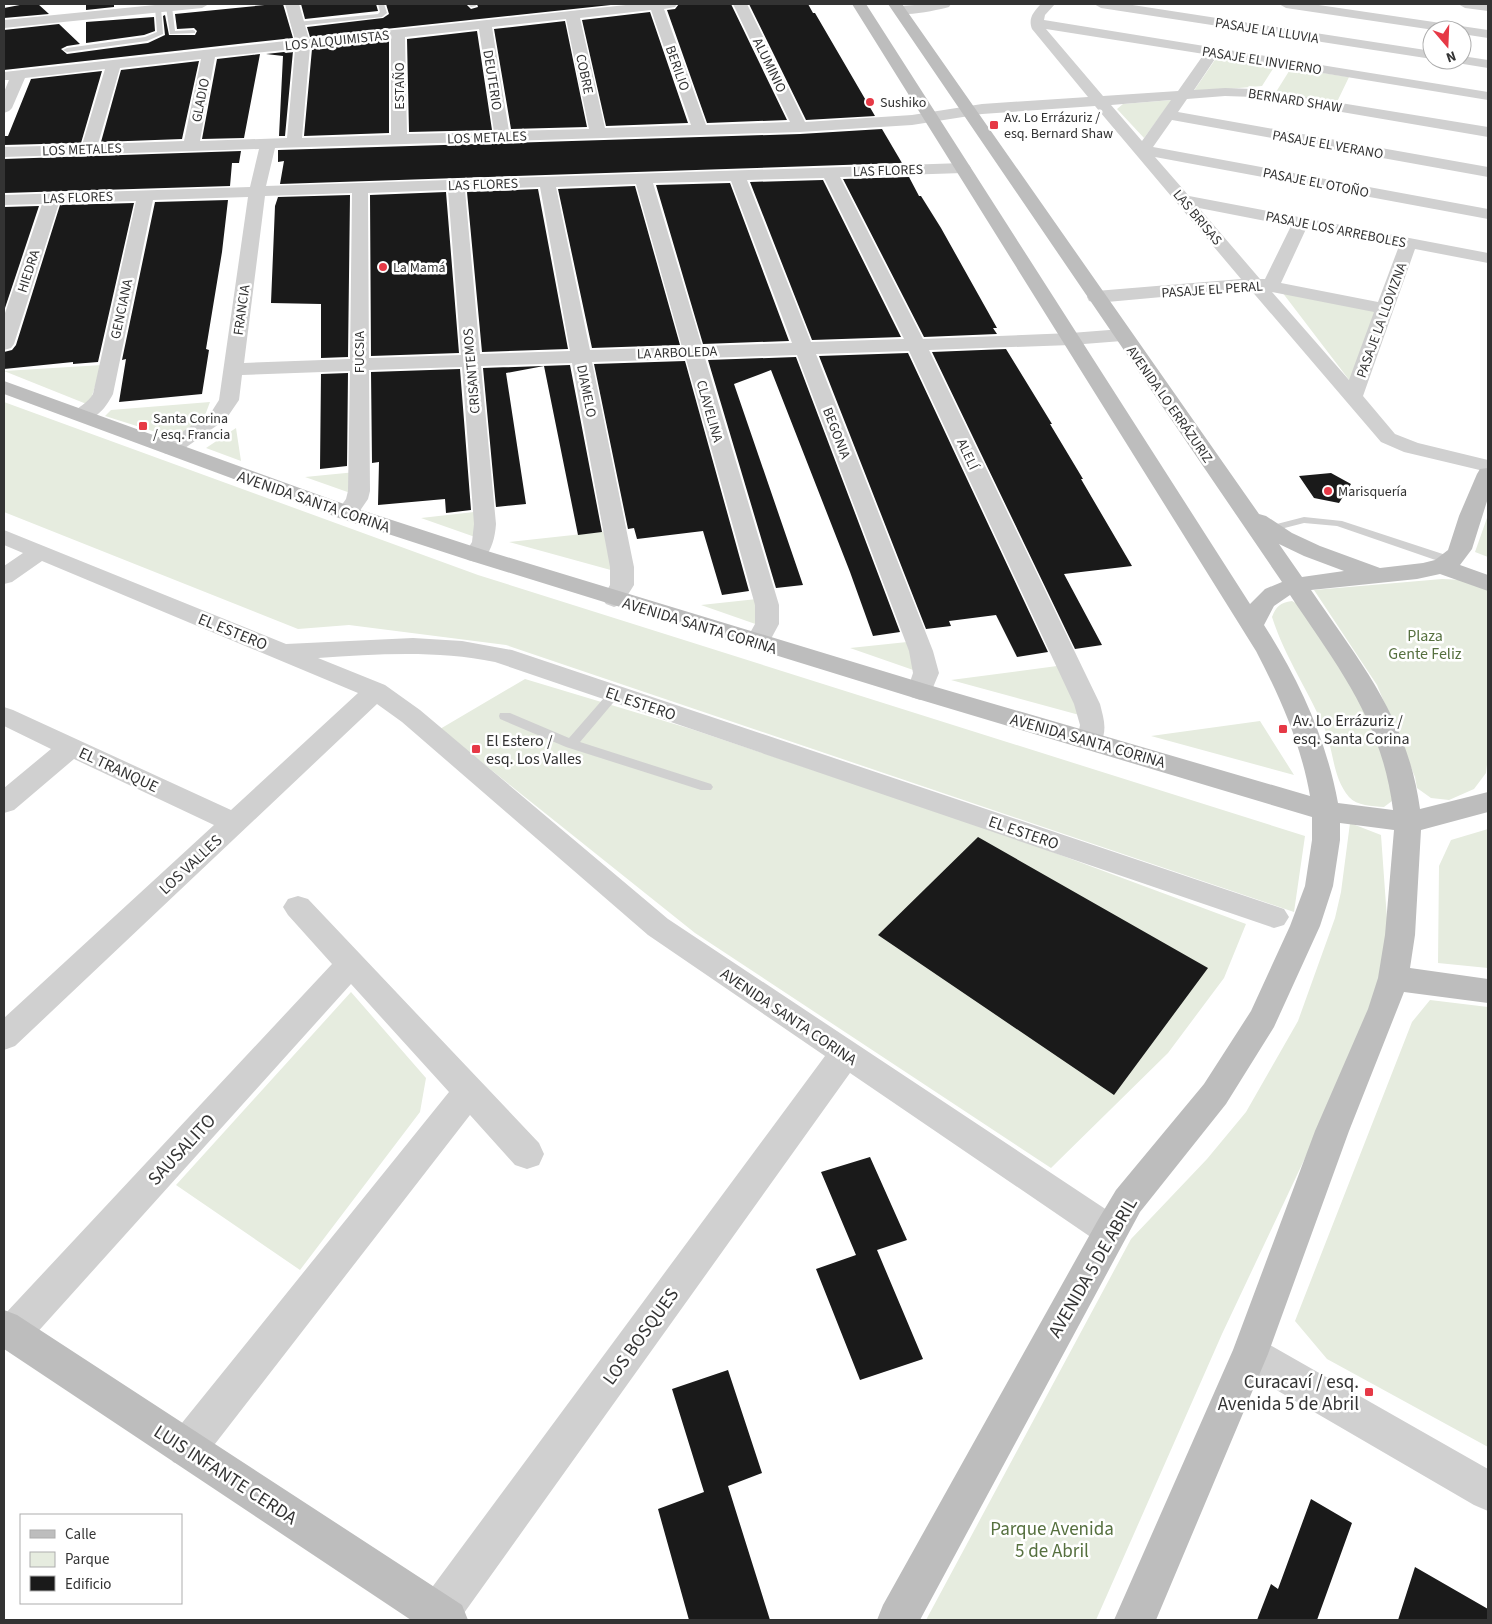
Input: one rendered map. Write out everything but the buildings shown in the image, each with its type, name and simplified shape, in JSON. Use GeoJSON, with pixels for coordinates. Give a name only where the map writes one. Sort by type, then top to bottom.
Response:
{"type":"FeatureCollection","features":[{"type":"Feature","properties":{"kind":"main road"},"geometry":{"type":"LineString","coordinates":[[859,4],[1252,625],[1283,679],[1307,733],[1319,773],[1326,811]]}},
{"type":"Feature","properties":{"kind":"main road","name":"AVENIDA LO ERRÁZURIZ"},"geometry":{"type":"LineString","coordinates":[[898,7],[1367,691],[1389,736],[1403,782],[1408,822]]}},
{"type":"Feature","properties":{"kind":"main road","name":"AVENIDA SANTA CORINA"},"geometry":{"type":"LineString","coordinates":[[4,387],[347,514],[614,599],[1326,811],[1408,822],[1444,815],[1485,799]]}},
{"type":"Feature","properties":{"kind":"main road"},"geometry":{"type":"LineString","coordinates":[[1450,559],[1488,474]]}},
{"type":"Feature","properties":{"kind":"main road"},"geometry":{"type":"LineString","coordinates":[[1246,512],[1269,529],[1317,554],[1384,575]]}},
{"type":"Feature","properties":{"kind":"main road"},"geometry":{"type":"LineString","coordinates":[[1252,625],[1256,612],[1263,602],[1284,589],[1422,571],[1450,559],[1472,559],[1488,565]]}},
{"type":"Feature","properties":{"kind":"main road"},"geometry":{"type":"LineString","coordinates":[[1450,559],[1467,574],[1488,584]]}},
{"type":"Feature","properties":{"kind":"main road","name":"AVENIDA 5 DE ABRIL"},"geometry":{"type":"LineString","coordinates":[[898,1620],[1110,1230],[1128,1201],[1215,1094],[1263,1018],[1305,926],[1319,886],[1326,840],[1326,811]]}},
{"type":"Feature","properties":{"kind":"main road"},"geometry":{"type":"LineString","coordinates":[[1135,1620],[1250,1354],[1332,1132],[1383,1009],[1393,978],[1401,922],[1408,822]]}},
{"type":"Feature","properties":{"kind":"main road"},"geometry":{"type":"LineString","coordinates":[[1393,978],[1488,991]]}},
{"type":"Feature","properties":{"kind":"main road","name":"LUIS INFANTE CERDA"},"geometry":{"type":"LineString","coordinates":[[8,1330],[440,1618]]}},
{"type":"Feature","properties":{"kind":"street"},"geometry":{"type":"LineString","coordinates":[[4,24],[64,11],[164,8],[201,4]]}},
{"type":"Feature","properties":{"kind":"street"},"geometry":{"type":"LineString","coordinates":[[292,4],[303,43],[294,143]]}},
{"type":"Feature","properties":{"kind":"street","name":"ALUMINIO"},"geometry":{"type":"LineString","coordinates":[[740,4],[800,127]]}},
{"type":"Feature","properties":{"kind":"street"},"geometry":{"type":"LineString","coordinates":[[898,7],[928,8],[944,4]]}},
{"type":"Feature","properties":{"kind":"street"},"geometry":{"type":"LineString","coordinates":[[1036,23],[1038,15],[1048,4]]}},
{"type":"Feature","properties":{"kind":"street","name":"PASAJE LA LLUVIA"},"geometry":{"type":"LineString","coordinates":[[1101,4],[1422,53]]}},
{"type":"Feature","properties":{"kind":"street"},"geometry":{"type":"LineString","coordinates":[[1286,4],[1316,6],[1422,23]]}},
{"type":"Feature","properties":{"kind":"street"},"geometry":{"type":"LineString","coordinates":[[1465,4],[1488,7]]}},
{"type":"Feature","properties":{"kind":"street","name":"LOS ALQUIMISTAS"},"geometry":{"type":"LineString","coordinates":[[11,75],[663,5]]}},
{"type":"Feature","properties":{"kind":"street","name":"BERILIO"},"geometry":{"type":"LineString","coordinates":[[663,5],[700,130]]}},
{"type":"Feature","properties":{"kind":"street"},"geometry":{"type":"LineString","coordinates":[[1264,94],[1316,6]]}},
{"type":"Feature","properties":{"kind":"street","name":"COBRE"},"geometry":{"type":"LineString","coordinates":[[572,14],[598,133]]}},
{"type":"Feature","properties":{"kind":"street","name":"PASAJE EL INVIERNO"},"geometry":{"type":"LineString","coordinates":[[1036,23],[1488,96]]}},
{"type":"Feature","properties":{"kind":"street","name":"LAS BRISAS"},"geometry":{"type":"LineString","coordinates":[[1036,23],[1183,200],[1263,284],[1352,398],[1388,438],[1402,445],[1488,466]]}},
{"type":"Feature","properties":{"kind":"street","name":"DEUTERIO"},"geometry":{"type":"LineString","coordinates":[[485,24],[502,136]]}},
{"type":"Feature","properties":{"kind":"street"},"geometry":{"type":"LineString","coordinates":[[1472,32],[1488,34]]}},
{"type":"Feature","properties":{"kind":"street","name":"ESTAÑO"},"geometry":{"type":"LineString","coordinates":[[398,33],[399,140]]}},
{"type":"Feature","properties":{"kind":"street"},"geometry":{"type":"LineString","coordinates":[[1143,150],[1213,52]]}},
{"type":"Feature","properties":{"kind":"street","name":"GLADIO"},"geometry":{"type":"LineString","coordinates":[[191,146],[209,54]]}},
{"type":"Feature","properties":{"kind":"street"},"geometry":{"type":"LineString","coordinates":[[1472,62],[1488,64]]}},
{"type":"Feature","properties":{"kind":"street"},"geometry":{"type":"LineString","coordinates":[[89,149],[114,64]]}},
{"type":"Feature","properties":{"kind":"street"},"geometry":{"type":"LineString","coordinates":[[4,108],[11,75]]}},
{"type":"Feature","properties":{"kind":"street"},"geometry":{"type":"LineString","coordinates":[[1339,107],[1355,75]]}},
{"type":"Feature","properties":{"kind":"street","name":"BERNARD SHAW"},"geometry":{"type":"LineString","coordinates":[[1101,101],[1225,92],[1264,94],[1488,132]]}},
{"type":"Feature","properties":{"kind":"street"},"geometry":{"type":"LineString","coordinates":[[969,111],[1101,101]]}},
{"type":"Feature","properties":{"kind":"street","name":"LOS METALES"},"geometry":{"type":"LineString","coordinates":[[4,152],[800,127],[887,122],[969,111]]}},
{"type":"Feature","properties":{"kind":"street","name":"PASAJE EL VERANO"},"geometry":{"type":"LineString","coordinates":[[1168,115],[1488,172]]}},
{"type":"Feature","properties":{"kind":"street","name":"FRANCIA"},"geometry":{"type":"LineString","coordinates":[[171,449],[214,419],[226,408],[231,392],[257,191],[268,144]]}},
{"type":"Feature","properties":{"kind":"street","name":"PASAJE EL OTOÑO"},"geometry":{"type":"LineString","coordinates":[[1143,150],[1488,214]]}},
{"type":"Feature","properties":{"kind":"street","name":"LAS FLORES"},"geometry":{"type":"LineString","coordinates":[[4,200],[962,168]]}},
{"type":"Feature","properties":{"kind":"street","name":"ALELÍ"},"geometry":{"type":"LineString","coordinates":[[829,172],[916,344],[1087,704],[1092,725],[1090,740]]}},
{"type":"Feature","properties":{"kind":"street","name":"BEGONIA"},"geometry":{"type":"LineString","coordinates":[[737,175],[923,656],[926,672],[920,691]]}},
{"type":"Feature","properties":{"kind":"street","name":"CLAVELINA"},"geometry":{"type":"LineString","coordinates":[[643,178],[767,606],[767,624],[758,642]]}},
{"type":"Feature","properties":{"kind":"street","name":"DIAMELO"},"geometry":{"type":"LineString","coordinates":[[547,182],[622,567],[622,585],[614,599]]}},
{"type":"Feature","properties":{"kind":"street","name":"CRISANTEMOS"},"geometry":{"type":"LineString","coordinates":[[456,184],[485,533],[483,542],[476,555]]}},
{"type":"Feature","properties":{"kind":"street","name":"FUCSIA"},"geometry":{"type":"LineString","coordinates":[[347,514],[357,499],[359,491],[360,188]]}},
{"type":"Feature","properties":{"kind":"street","name":"GENCIANA"},"geometry":{"type":"LineString","coordinates":[[82,415],[96,406],[103,394],[146,195]]}},
{"type":"Feature","properties":{"kind":"street","name":"HIEDRA"},"geometry":{"type":"LineString","coordinates":[[4,344],[52,198]]}},
{"type":"Feature","properties":{"kind":"street","name":"PASAJE LOS ARREBOLES"},"geometry":{"type":"LineString","coordinates":[[1183,200],[1488,258]]}},
{"type":"Feature","properties":{"kind":"street"},"geometry":{"type":"LineString","coordinates":[[1263,284],[1301,222]]}},
{"type":"Feature","properties":{"kind":"street","name":"PASAJE LA LLOVIZNA"},"geometry":{"type":"LineString","coordinates":[[1352,398],[1409,243]]}},
{"type":"Feature","properties":{"kind":"street","name":"PASAJE EL PERAL"},"geometry":{"type":"LineString","coordinates":[[1096,297],[1263,284],[1385,308]]}},
{"type":"Feature","properties":{"kind":"street","name":"LA ARBOLEDA"},"geometry":{"type":"LineString","coordinates":[[233,369],[693,351],[1071,339],[1122,335]]}},
{"type":"Feature","properties":{"kind":"street"},"geometry":{"type":"LineString","coordinates":[[1377,426],[1488,452]]}},
{"type":"Feature","properties":{"kind":"street","name":"EL ESTERO"},"geometry":{"type":"LineString","coordinates":[[4,536],[284,652],[386,646],[443,647],[487,652],[1274,917]]}},
{"type":"Feature","properties":{"kind":"street"},"geometry":{"type":"LineString","coordinates":[[4,577],[40,552]]}},
{"type":"Feature","properties":{"kind":"street","name":"AVENIDA SANTA CORINA"},"geometry":{"type":"LineString","coordinates":[[284,652],[376,690],[411,716],[658,927],[1110,1230]]}},
{"type":"Feature","properties":{"kind":"street","name":"LOS VALLES"},"geometry":{"type":"LineString","coordinates":[[4,1037],[376,690]]}},
{"type":"Feature","properties":{"kind":"street","name":"EL TRANQUE"},"geometry":{"type":"LineString","coordinates":[[4,716],[234,823]]}},
{"type":"Feature","properties":{"kind":"street"},"geometry":{"type":"LineString","coordinates":[[4,802],[71,747]]}},
{"type":"Feature","properties":{"kind":"street"},"geometry":{"type":"LineString","coordinates":[[298,907],[527,1154]]}},
{"type":"Feature","properties":{"kind":"street","name":"SAUSALITO"},"geometry":{"type":"LineString","coordinates":[[8,1330],[351,964]]}},
{"type":"Feature","properties":{"kind":"street","name":"LOS BOSQUES"},"geometry":{"type":"LineString","coordinates":[[440,1618],[846,1053]]}},
{"type":"Feature","properties":{"kind":"street"},"geometry":{"type":"LineString","coordinates":[[187,1448],[469,1092]]}},
{"type":"Feature","properties":{"kind":"street"},"geometry":{"type":"LineString","coordinates":[[1250,1354],[1488,1491]]}},
{"type":"Feature","properties":{"kind":"lane"},"geometry":{"type":"LineString","coordinates":[[297,24],[380,16],[384,13],[380,4]]}},
{"type":"Feature","properties":{"kind":"lane"},"geometry":{"type":"LineString","coordinates":[[164,8],[172,33],[192,32]]}},
{"type":"Feature","properties":{"kind":"lane"},"geometry":{"type":"LineString","coordinates":[[67,50],[147,39],[159,35],[164,8]]}},
{"type":"Feature","properties":{"kind":"lane"},"geometry":{"type":"LineString","coordinates":[[1269,529],[1304,520],[1338,523],[1450,559]]}},
{"type":"Feature","properties":{"kind":"lane"},"geometry":{"type":"LineString","coordinates":[[571,744],[614,694]]}},
{"type":"Feature","properties":{"kind":"lane"},"geometry":{"type":"LineString","coordinates":[[505,716],[571,744],[706,787]]}},
{"type":"Feature","properties":{"kind":"green space"},"geometry":{"type":"Polygon","coordinates":[[[1219,54],[1276,64],[1262,86],[1193,92],[1219,54]]]}},
{"type":"Feature","properties":{"kind":"green space"},"geometry":{"type":"Polygon","coordinates":[[[1291,68],[1349,77],[1337,102],[1283,95],[1276,92],[1291,68]]]}},
{"type":"Feature","properties":{"kind":"green space"},"geometry":{"type":"Polygon","coordinates":[[[1172,100],[1144,138],[1117,109],[1123,104],[1172,100]]]}},
{"type":"Feature","properties":{"kind":"green space"},"geometry":{"type":"Polygon","coordinates":[[[1282,292],[1379,311],[1353,385],[1282,292]]]}},
{"type":"Feature","properties":{"kind":"green space"},"geometry":{"type":"Polygon","coordinates":[[[102,365],[89,405],[4,371],[102,365]]]}},
{"type":"Feature","properties":{"kind":"green space"},"geometry":{"type":"Polygon","coordinates":[[[4,402],[478,575],[1305,836],[1294,912],[506,645],[349,625],[298,629],[4,512],[4,402]]]}},
{"type":"Feature","properties":{"kind":"green space"},"geometry":{"type":"Polygon","coordinates":[[[210,402],[204,418],[178,439],[105,416],[111,410],[210,402]]]}},
{"type":"Feature","properties":{"kind":"green space"},"geometry":{"type":"Polygon","coordinates":[[[236,428],[241,461],[206,448],[236,428]]]}},
{"type":"Feature","properties":{"kind":"green space"},"geometry":{"type":"Polygon","coordinates":[[[356,472],[356,495],[305,477],[356,472]]]}},
{"type":"Feature","properties":{"kind":"green space"},"geometry":{"type":"Polygon","coordinates":[[[474,512],[475,537],[421,518],[474,512]]]}},
{"type":"Feature","properties":{"kind":"green space"},"geometry":{"type":"Polygon","coordinates":[[[1488,515],[1488,557],[1475,552],[1488,515]]]}},
{"type":"Feature","properties":{"kind":"green space"},"geometry":{"type":"Polygon","coordinates":[[[610,531],[618,572],[509,542],[610,531]]]}},
{"type":"Feature","properties":{"kind":"green space","name":"Plaza Gente Feliz"},"geometry":{"type":"Polygon","coordinates":[[[1442,579],[1464,580],[1488,590],[1488,756],[1486,773],[1474,789],[1449,800],[1431,798],[1417,788],[1415,777],[1377,685],[1314,590],[1442,579]]]}},
{"type":"Feature","properties":{"kind":"green space"},"geometry":{"type":"Polygon","coordinates":[[[757,599],[764,627],[701,605],[757,599]]]}},
{"type":"Feature","properties":{"kind":"green space"},"geometry":{"type":"Polygon","coordinates":[[[1292,601],[1303,607],[1365,710],[1391,779],[1392,801],[1384,807],[1365,805],[1352,800],[1340,782],[1326,732],[1284,647],[1272,617],[1279,606],[1292,601]]]}},
{"type":"Feature","properties":{"kind":"green space"},"geometry":{"type":"Polygon","coordinates":[[[907,642],[919,672],[850,648],[907,642]]]}},
{"type":"Feature","properties":{"kind":"green space"},"geometry":{"type":"Polygon","coordinates":[[[1057,666],[1083,716],[951,680],[1057,666]]]}},
{"type":"Feature","properties":{"kind":"green space"},"geometry":{"type":"Polygon","coordinates":[[[525,679],[691,729],[1001,833],[1246,924],[1224,978],[1168,1053],[1051,1168],[695,933],[440,729],[525,679]]]}},
{"type":"Feature","properties":{"kind":"green space"},"geometry":{"type":"Polygon","coordinates":[[[1260,721],[1294,775],[1151,736],[1260,721]]]}},
{"type":"Feature","properties":{"kind":"green space","name":"Parque Avenida 5 de Abril"},"geometry":{"type":"Polygon","coordinates":[[[1350,823],[1381,835],[1390,961],[1363,1035],[1222,1334],[1096,1620],[926,1620],[1131,1239],[1207,1159],[1246,1112],[1298,1021],[1335,918],[1341,892],[1350,823]]]}},
{"type":"Feature","properties":{"kind":"green space"},"geometry":{"type":"Polygon","coordinates":[[[1488,829],[1488,968],[1438,963],[1439,866],[1451,840],[1488,829]]]}},
{"type":"Feature","properties":{"kind":"green space"},"geometry":{"type":"Polygon","coordinates":[[[351,992],[426,1078],[420,1112],[300,1270],[176,1185],[351,992]]]}},
{"type":"Feature","properties":{"kind":"green space"},"geometry":{"type":"Polygon","coordinates":[[[1430,1000],[1488,1007],[1488,1447],[1327,1359],[1295,1321],[1412,1022],[1430,1000]]]}},
{"type":"Feature","properties":{"kind":"place","name":"Sushiko"},"geometry":{"type":"Point","coordinates":[870,102]}},
{"type":"Feature","properties":{"kind":"place","name":"Av. Lo Errázuriz / esq. Bernard Shaw"},"geometry":{"type":"Point","coordinates":[994,125]}},
{"type":"Feature","properties":{"kind":"place","name":"La Mamá"},"geometry":{"type":"Point","coordinates":[383,267]}},
{"type":"Feature","properties":{"kind":"place","name":"Santa Corina / esq. Francia"},"geometry":{"type":"Point","coordinates":[143,426]}},
{"type":"Feature","properties":{"kind":"place","name":"Marisquería"},"geometry":{"type":"Point","coordinates":[1328,491]}},
{"type":"Feature","properties":{"kind":"place","name":"Av. Lo Errázuriz / esq. Santa Corina"},"geometry":{"type":"Point","coordinates":[1283,729]}},
{"type":"Feature","properties":{"kind":"place","name":"El Estero / esq. Los Valles"},"geometry":{"type":"Point","coordinates":[476,749]}},
{"type":"Feature","properties":{"kind":"place","name":"Curacaví / esq. Avenida 5 de Abril"},"geometry":{"type":"Point","coordinates":[1369,1392]}}]}
